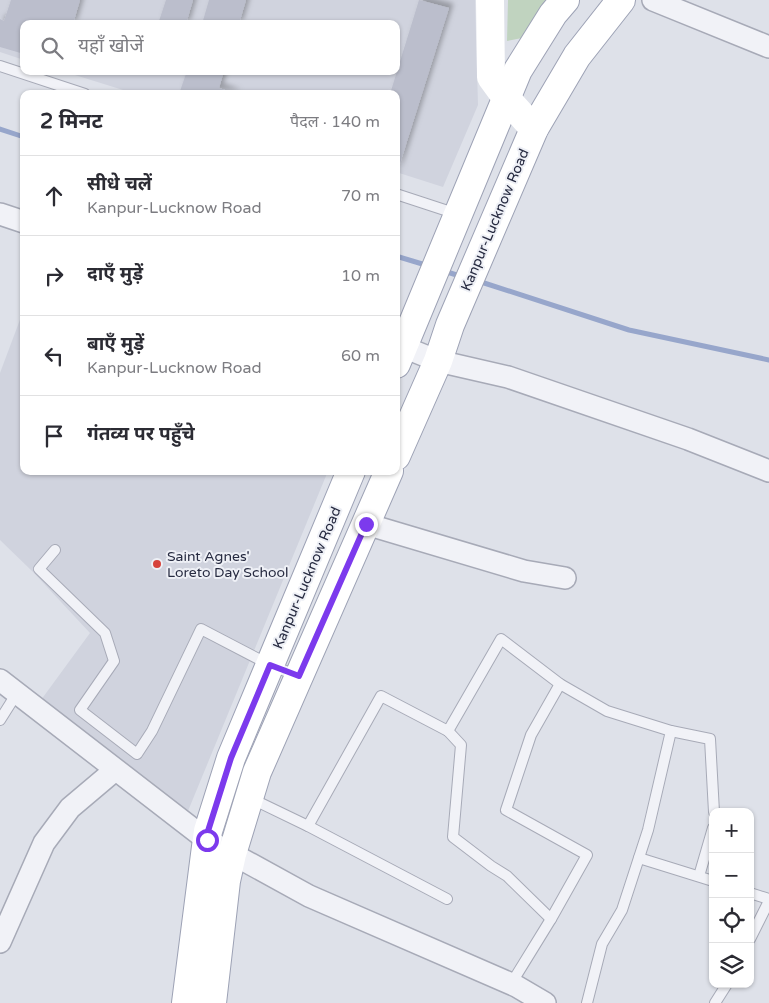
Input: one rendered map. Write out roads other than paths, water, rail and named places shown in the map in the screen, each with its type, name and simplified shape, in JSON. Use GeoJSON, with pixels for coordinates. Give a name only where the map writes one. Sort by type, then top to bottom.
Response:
{"type":"FeatureCollection","features":[{"type":"Feature","properties":{"kind":"main road"},"geometry":{"type":"LineString","coordinates":[[490,0],[491,77],[507,99],[534,129]]}},
{"type":"Feature","properties":{"kind":"main road"},"geometry":{"type":"LineString","coordinates":[[400,349],[418,312],[518,70],[553,14],[565,0]]}},
{"type":"Feature","properties":{"kind":"main road","name":"Kanpur-Lucknow Road"},"geometry":{"type":"LineString","coordinates":[[400,447],[438,361],[450,325],[534,129],[577,56],[622,0]]}},
{"type":"Feature","properties":{"kind":"main road","name":"Kanpur-Lucknow Road"},"geometry":{"type":"LineString","coordinates":[[186,1003],[208,831],[231,758],[349,475]]}},
{"type":"Feature","properties":{"kind":"main road"},"geometry":{"type":"LineString","coordinates":[[212,1003],[226,881],[232,854],[257,772],[388,475]]}},
{"type":"Feature","properties":{"kind":"street"},"geometry":{"type":"LineString","coordinates":[[652,0],[769,47]]}},
{"type":"Feature","properties":{"kind":"street"},"geometry":{"type":"LineString","coordinates":[[0,214],[20,221]]}},
{"type":"Feature","properties":{"kind":"street"},"geometry":{"type":"LineString","coordinates":[[400,351],[508,377],[688,439],[769,471]]}},
{"type":"Feature","properties":{"kind":"street"},"geometry":{"type":"LineString","coordinates":[[366,524],[524,571],[565,578]]}},
{"type":"Feature","properties":{"kind":"street"},"geometry":{"type":"LineString","coordinates":[[0,680],[207,840],[309,896],[511,984],[545,1003]]}},
{"type":"Feature","properties":{"kind":"street"},"geometry":{"type":"LineString","coordinates":[[0,942],[44,843],[70,808],[115,770]]}},
{"type":"Feature","properties":{"kind":"lane"},"geometry":{"type":"LineString","coordinates":[[0,66],[20,73]]}},
{"type":"Feature","properties":{"kind":"lane"},"geometry":{"type":"LineString","coordinates":[[27,75],[73,90]]}},
{"type":"Feature","properties":{"kind":"lane"},"geometry":{"type":"LineString","coordinates":[[400,195],[459,214]]}},
{"type":"Feature","properties":{"kind":"lane"},"geometry":{"type":"LineString","coordinates":[[55,550],[39,569],[106,633],[114,661],[80,710],[137,754],[152,731],[201,629],[270,665],[299,676]]}},
{"type":"Feature","properties":{"kind":"lane"},"geometry":{"type":"LineString","coordinates":[[448,731],[501,639],[560,684],[607,711],[710,739],[714,808]]}},
{"type":"Feature","properties":{"kind":"lane"},"geometry":{"type":"LineString","coordinates":[[511,984],[588,855],[506,810],[531,735],[560,684]]}},
{"type":"Feature","properties":{"kind":"lane"},"geometry":{"type":"LineString","coordinates":[[0,720],[17,693]]}},
{"type":"Feature","properties":{"kind":"lane"},"geometry":{"type":"LineString","coordinates":[[308,826],[381,696],[448,731],[461,745],[453,836],[507,876],[551,919]]}},
{"type":"Feature","properties":{"kind":"lane"},"geometry":{"type":"LineString","coordinates":[[587,1003],[602,944],[622,910],[648,830],[672,730]]}},
{"type":"Feature","properties":{"kind":"lane"},"geometry":{"type":"LineString","coordinates":[[249,797],[447,899]]}},
{"type":"Feature","properties":{"kind":"lane"},"geometry":{"type":"LineString","coordinates":[[699,876],[709,842]]}},
{"type":"Feature","properties":{"kind":"lane"},"geometry":{"type":"LineString","coordinates":[[639,858],[709,880]]}},
{"type":"Feature","properties":{"kind":"lane"},"geometry":{"type":"LineString","coordinates":[[754,894],[769,900],[754,931]]}},
{"type":"Feature","properties":{"kind":"lane"},"geometry":{"type":"LineString","coordinates":[[714,1003],[724,988]]}},
{"type":"Feature","properties":{"kind":"waterway"},"geometry":{"type":"LineString","coordinates":[[0,129],[20,136]]}},
{"type":"Feature","properties":{"kind":"waterway"},"geometry":{"type":"LineString","coordinates":[[400,257],[429,266]]}},
{"type":"Feature","properties":{"kind":"waterway"},"geometry":{"type":"LineString","coordinates":[[444,271],[463,277]]}},
{"type":"Feature","properties":{"kind":"waterway"},"geometry":{"type":"LineString","coordinates":[[478,281],[629,330],[769,360]]}},
{"type":"Feature","properties":{"kind":"place","name":"Saint Agnes' Loreto Day School"},"geometry":{"type":"Point","coordinates":[157,564]}}]}
